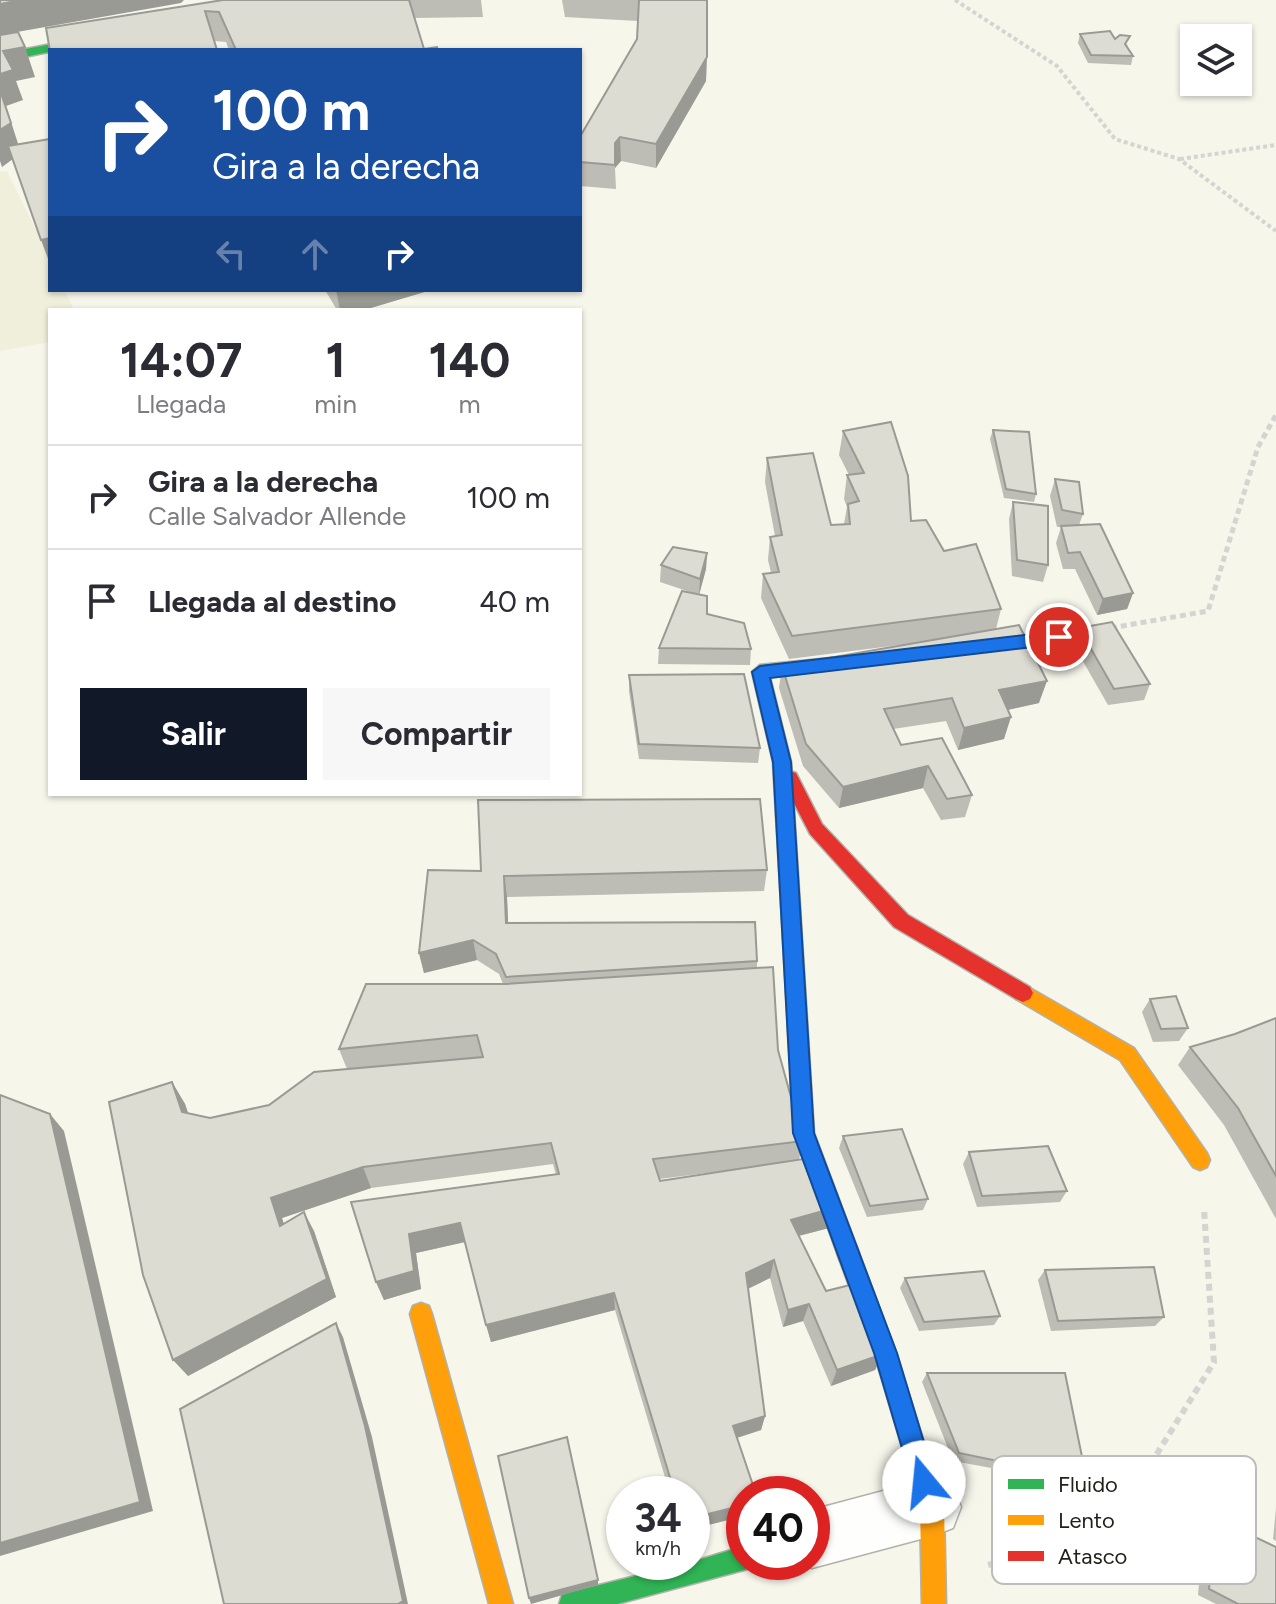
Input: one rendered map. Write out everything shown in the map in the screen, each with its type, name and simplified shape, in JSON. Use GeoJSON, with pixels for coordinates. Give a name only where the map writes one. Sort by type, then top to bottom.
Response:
{"type":"FeatureCollection","features":[{"type":"Feature","properties":{"kind":"street"},"geometry":{"type":"LineString","coordinates":[[51,48],[133,32]]}},
{"type":"Feature","properties":{"kind":"street"},"geometry":{"type":"LineString","coordinates":[[0,58],[48,49]]}},
{"type":"Feature","properties":{"kind":"street"},"geometry":{"type":"LineString","coordinates":[[949,650],[1059,637]]}},
{"type":"Feature","properties":{"kind":"street"},"geometry":{"type":"LineString","coordinates":[[855,661],[760,672],[782,762],[804,1133],[885,1353],[932,1507],[934,1604]]}},
{"type":"Feature","properties":{"kind":"street"},"geometry":{"type":"LineString","coordinates":[[782,762],[816,829],[901,921],[1127,1054],[1200,1160]]}},
{"type":"Feature","properties":{"kind":"street"},"geometry":{"type":"LineString","coordinates":[[421,1314],[501,1604]]}},
{"type":"Feature","properties":{"kind":"street"},"geometry":{"type":"LineString","coordinates":[[830,1534],[932,1507]]}},
{"type":"Feature","properties":{"kind":"street"},"geometry":{"type":"LineString","coordinates":[[571,1604],[726,1563]]}},
{"type":"Feature","properties":{"kind":"path"},"geometry":{"type":"LineString","coordinates":[[955,0],[1057,66],[1115,139],[1179,159],[1276,231]]}},
{"type":"Feature","properties":{"kind":"path"},"geometry":{"type":"LineString","coordinates":[[1179,159],[1276,145]]}},
{"type":"Feature","properties":{"kind":"path"},"geometry":{"type":"LineString","coordinates":[[1059,637],[1208,611],[1258,447],[1276,415]]}},
{"type":"Feature","properties":{"kind":"path"},"geometry":{"type":"LineString","coordinates":[[1156,1456],[1214,1362],[1200,1160]]}},
{"type":"Feature","properties":{"kind":"path"},"geometry":{"type":"LineString","coordinates":[[932,1577],[992,1561]]}},
{"type":"Feature","properties":{"kind":"shaded area"},"geometry":{"type":"Polygon","coordinates":[[[7,171],[48,255],[48,292],[66,292],[73,308],[48,308],[48,342],[0,351],[0,172],[7,171]]]}},
{"type":"Feature","properties":{"kind":"building"},"geometry":{"type":"Polygon","coordinates":[[[0,0],[21,0],[0,4],[0,0]]]}},
{"type":"Feature","properties":{"kind":"building"},"geometry":{"type":"Polygon","coordinates":[[[223,0],[409,0],[424,48],[235,48],[219,12],[205,11],[216,48],[49,48],[46,28],[223,0]]]}},
{"type":"Feature","properties":{"kind":"building"},"geometry":{"type":"Polygon","coordinates":[[[639,0],[707,0],[707,57],[656,144],[620,137],[615,143],[615,165],[582,162],[582,133],[637,39],[639,0]]]}},
{"type":"Feature","properties":{"kind":"building"},"geometry":{"type":"Polygon","coordinates":[[[1110,31],[1115,39],[1120,35],[1130,36],[1125,44],[1133,56],[1091,55],[1080,34],[1110,31]]]}},
{"type":"Feature","properties":{"kind":"building"},"geometry":{"type":"Polygon","coordinates":[[[18,32],[25,47],[3,51],[13,70],[0,74],[0,35],[18,32]]]}},
{"type":"Feature","properties":{"kind":"building"},"geometry":{"type":"Polygon","coordinates":[[[0,90],[11,123],[0,130],[0,90]]]}},
{"type":"Feature","properties":{"kind":"building"},"geometry":{"type":"Polygon","coordinates":[[[48,139],[48,238],[41,240],[8,146],[48,139]]]}},
{"type":"Feature","properties":{"kind":"building"},"geometry":{"type":"Polygon","coordinates":[[[891,422],[908,476],[911,521],[926,520],[944,551],[976,544],[1001,609],[792,636],[763,574],[779,572],[770,537],[782,535],[767,458],[813,453],[831,525],[850,524],[848,504],[859,501],[847,475],[864,473],[843,431],[891,422]]]}},
{"type":"Feature","properties":{"kind":"building"},"geometry":{"type":"Polygon","coordinates":[[[993,430],[1029,432],[1036,494],[1006,489],[993,430]]]}},
{"type":"Feature","properties":{"kind":"building"},"geometry":{"type":"Polygon","coordinates":[[[1055,479],[1079,482],[1083,514],[1062,510],[1055,479]]]}},
{"type":"Feature","properties":{"kind":"building"},"geometry":{"type":"Polygon","coordinates":[[[1013,502],[1048,506],[1048,565],[1017,560],[1013,502]]]}},
{"type":"Feature","properties":{"kind":"building"},"geometry":{"type":"Polygon","coordinates":[[[1100,524],[1133,593],[1103,599],[1080,552],[1068,553],[1061,526],[1100,524]]]}},
{"type":"Feature","properties":{"kind":"building"},"geometry":{"type":"Polygon","coordinates":[[[673,547],[707,553],[700,579],[661,565],[673,547]]]}},
{"type":"Feature","properties":{"kind":"building"},"geometry":{"type":"Polygon","coordinates":[[[682,591],[707,596],[707,614],[744,623],[751,649],[659,648],[682,591]]]}},
{"type":"Feature","properties":{"kind":"building"},"geometry":{"type":"Polygon","coordinates":[[[1112,622],[1150,684],[1114,689],[1079,628],[1112,622]]]}},
{"type":"Feature","properties":{"kind":"building"},"geometry":{"type":"Polygon","coordinates":[[[1019,625],[1047,681],[999,690],[1011,717],[964,728],[952,698],[884,709],[901,745],[942,738],[972,795],[947,799],[928,766],[843,787],[806,744],[782,666],[1019,625]]]}},
{"type":"Feature","properties":{"kind":"building"},"geometry":{"type":"Polygon","coordinates":[[[744,674],[760,748],[639,744],[629,675],[744,674]]]}},
{"type":"Feature","properties":{"kind":"building"},"geometry":{"type":"Polygon","coordinates":[[[760,799],[767,870],[504,876],[506,923],[755,922],[757,961],[506,977],[496,954],[473,940],[419,953],[428,870],[481,871],[478,800],[760,799]]]}},
{"type":"Feature","properties":{"kind":"building"},"geometry":{"type":"Polygon","coordinates":[[[773,967],[778,1050],[803,1141],[653,1159],[660,1181],[810,1158],[834,1208],[791,1220],[826,1291],[858,1283],[883,1354],[837,1370],[809,1304],[788,1310],[774,1260],[746,1273],[765,1416],[733,1426],[750,1476],[726,1476],[726,1510],[710,1514],[710,1476],[670,1476],[614,1293],[486,1325],[460,1223],[409,1234],[414,1271],[376,1282],[351,1202],[559,1174],[551,1143],[363,1167],[271,1198],[280,1226],[304,1212],[327,1279],[173,1360],[143,1275],[109,1102],[172,1082],[182,1112],[210,1118],[269,1105],[314,1072],[483,1057],[477,1035],[339,1049],[366,984],[506,984],[773,967]]]}},
{"type":"Feature","properties":{"kind":"building"},"geometry":{"type":"Polygon","coordinates":[[[1176,996],[1188,1028],[1161,1029],[1150,999],[1176,996]]]}},
{"type":"Feature","properties":{"kind":"building"},"geometry":{"type":"Polygon","coordinates":[[[1276,1018],[1276,1176],[1238,1108],[1190,1047],[1276,1018]]]}},
{"type":"Feature","properties":{"kind":"building"},"geometry":{"type":"Polygon","coordinates":[[[0,1095],[50,1114],[140,1502],[0,1543],[0,1095]]]}},
{"type":"Feature","properties":{"kind":"building"},"geometry":{"type":"Polygon","coordinates":[[[902,1129],[928,1199],[870,1206],[843,1136],[902,1129]]]}},
{"type":"Feature","properties":{"kind":"building"},"geometry":{"type":"Polygon","coordinates":[[[1048,1146],[1067,1191],[982,1196],[969,1152],[1048,1146]]]}},
{"type":"Feature","properties":{"kind":"building"},"geometry":{"type":"Polygon","coordinates":[[[1154,1267],[1164,1317],[1058,1321],[1045,1270],[1154,1267]]]}},
{"type":"Feature","properties":{"kind":"building"},"geometry":{"type":"Polygon","coordinates":[[[984,1271],[1000,1316],[924,1322],[905,1278],[984,1271]]]}},
{"type":"Feature","properties":{"kind":"building"},"geometry":{"type":"Polygon","coordinates":[[[336,1323],[365,1426],[403,1601],[398,1604],[224,1604],[180,1409],[336,1323]]]}},
{"type":"Feature","properties":{"kind":"building"},"geometry":{"type":"Polygon","coordinates":[[[927,1373],[1065,1373],[1082,1456],[992,1456],[992,1460],[959,1453],[927,1373]]]}},
{"type":"Feature","properties":{"kind":"building"},"geometry":{"type":"Polygon","coordinates":[[[567,1437],[598,1580],[529,1598],[498,1456],[567,1437]]]}},
{"type":"Feature","properties":{"kind":"building"},"geometry":{"type":"Polygon","coordinates":[[[1256,1537],[1276,1547],[1276,1604],[1238,1604],[1209,1589],[1209,1584],[1256,1584],[1256,1537]]]}},
{"type":"Feature","properties":{"kind":"traffic: fast"},"geometry":{"type":"LineString","coordinates":[[51,48],[108,37]]}},
{"type":"Feature","properties":{"kind":"traffic: fast"},"geometry":{"type":"LineString","coordinates":[[0,58],[48,49]]}},
{"type":"Feature","properties":{"kind":"traffic: fast"},"geometry":{"type":"LineString","coordinates":[[841,663],[760,672],[782,762],[804,1133],[848,1253]]}},
{"type":"Feature","properties":{"kind":"traffic: fast"},"geometry":{"type":"LineString","coordinates":[[571,1604],[726,1563]]}},
{"type":"Feature","properties":{"kind":"traffic: slow"},"geometry":{"type":"LineString","coordinates":[[1023,993],[1127,1054],[1200,1160]]}},
{"type":"Feature","properties":{"kind":"traffic: slow"},"geometry":{"type":"LineString","coordinates":[[848,1253],[885,1353],[932,1507],[934,1604]]}},
{"type":"Feature","properties":{"kind":"traffic: slow"},"geometry":{"type":"LineString","coordinates":[[421,1314],[501,1604]]}},
{"type":"Feature","properties":{"kind":"traffic: jam"},"geometry":{"type":"LineString","coordinates":[[969,648],[1059,637]]}},
{"type":"Feature","properties":{"kind":"traffic: jam"},"geometry":{"type":"LineString","coordinates":[[790,778],[816,829],[901,921],[1023,993]]}},
{"type":"Feature","properties":{"kind":"route"},"geometry":{"type":"LineString","coordinates":[[924,1482],[885,1353],[804,1133],[782,762],[760,672],[1059,637]]}}]}
